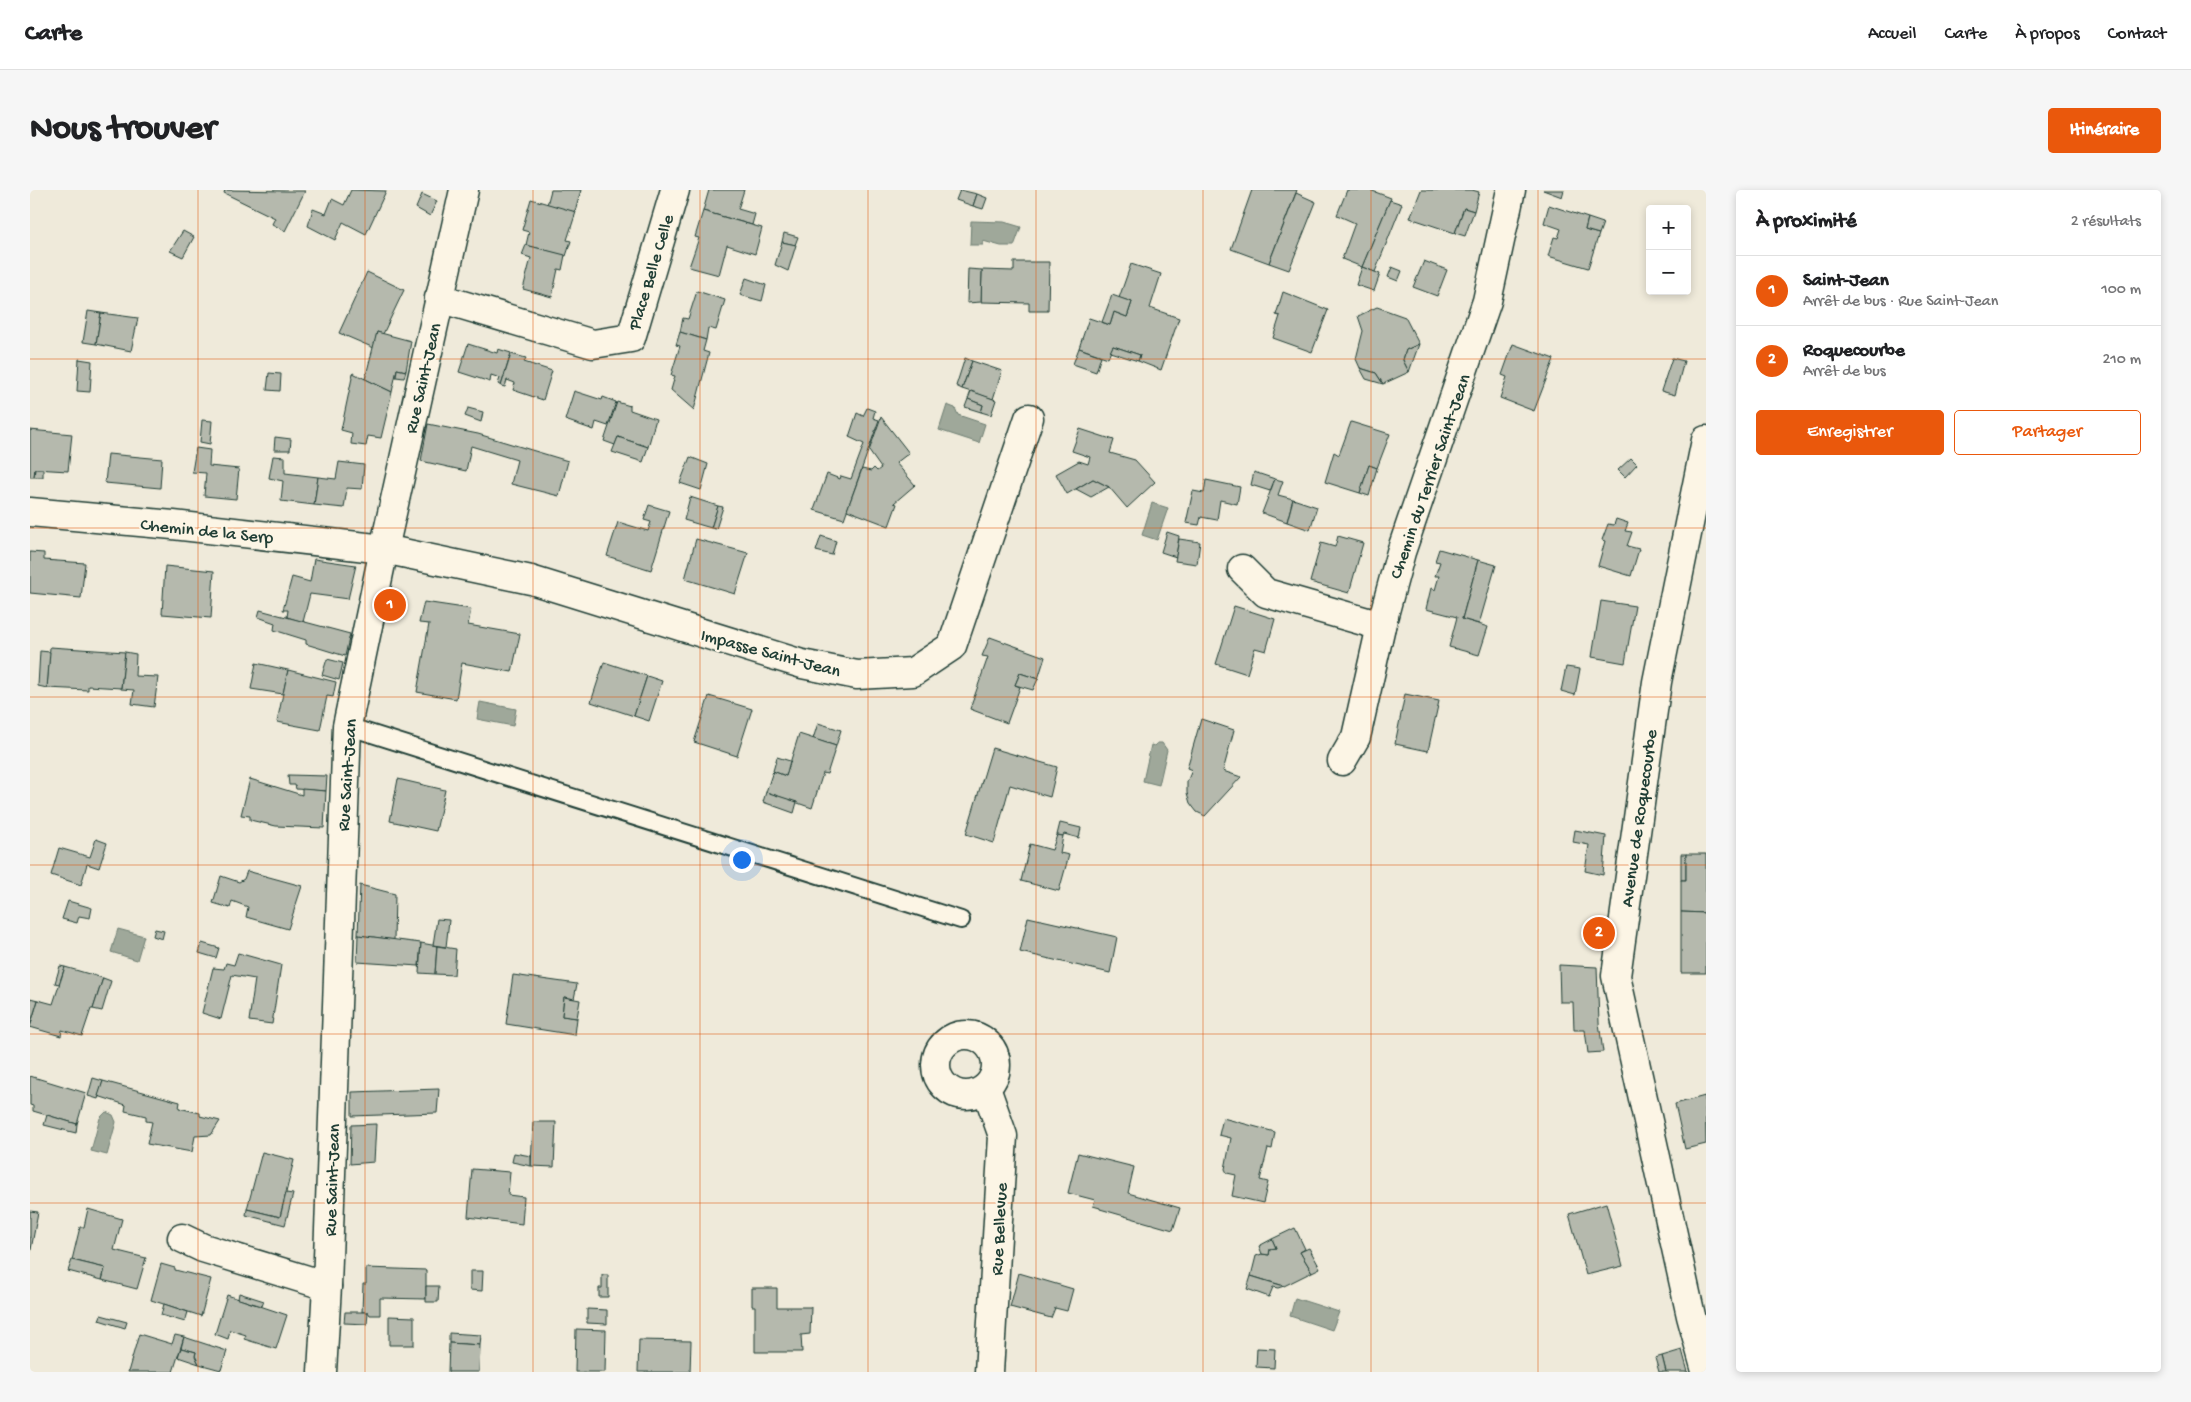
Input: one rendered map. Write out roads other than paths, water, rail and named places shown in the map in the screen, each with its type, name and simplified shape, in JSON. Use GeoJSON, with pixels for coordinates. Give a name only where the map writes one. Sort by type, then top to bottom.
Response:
{"type":"FeatureCollection","features":[{"type":"Feature","properties":{"kind":"street","name":"Rue Saint-Jean"},"geometry":{"type":"LineString","coordinates":[[322,1372],[327,1286],[347,726],[384,549],[464,190]]}},
{"type":"Feature","properties":{"kind":"street","name":"Place Belle Celle"},"geometry":{"type":"LineString","coordinates":[[440,298],[593,344],[631,338],[675,190]]}},
{"type":"Feature","properties":{"kind":"street","name":"Chemin du Terrier Saint-Jean"},"geometry":{"type":"LineString","coordinates":[[1342,761],[1356,738],[1381,626],[1401,552],[1488,301],[1511,190]]}},
{"type":"Feature","properties":{"kind":"street","name":"Impasse Saint-Jean"},"geometry":{"type":"LineString","coordinates":[[384,549],[531,580],[802,664],[857,675],[913,672],[952,646],[1029,418]]}},
{"type":"Feature","properties":{"kind":"street","name":"Avenue de Roquecourbe"},"geometry":{"type":"LineString","coordinates":[[1706,440],[1657,682],[1616,976],[1691,1316],[1706,1370]]}},
{"type":"Feature","properties":{"kind":"street","name":"Chemin de la Serp"},"geometry":{"type":"LineString","coordinates":[[30,512],[172,525],[384,549]]}},
{"type":"Feature","properties":{"kind":"street"},"geometry":{"type":"LineString","coordinates":[[1242,569],[1266,593],[1381,626]]}},
{"type":"Feature","properties":{"kind":"street","name":"Rue Bellevue"},"geometry":{"type":"LineString","coordinates":[[986,1088],[1003,1136],[989,1372]]}},
{"type":"Feature","properties":{"kind":"street"},"geometry":{"type":"LineString","coordinates":[[182,1238],[203,1248],[327,1286]]}},
{"type":"Feature","properties":{"kind":"lane"},"geometry":{"type":"LineString","coordinates":[[347,726],[961,920]]}},
{"type":"Feature","properties":{"kind":"place","name":"Saint-Jean"},"geometry":{"type":"Point","coordinates":[390,605]}},
{"type":"Feature","properties":{"kind":"place","name":"Roquecourbe"},"geometry":{"type":"Point","coordinates":[1599,933]}}]}
